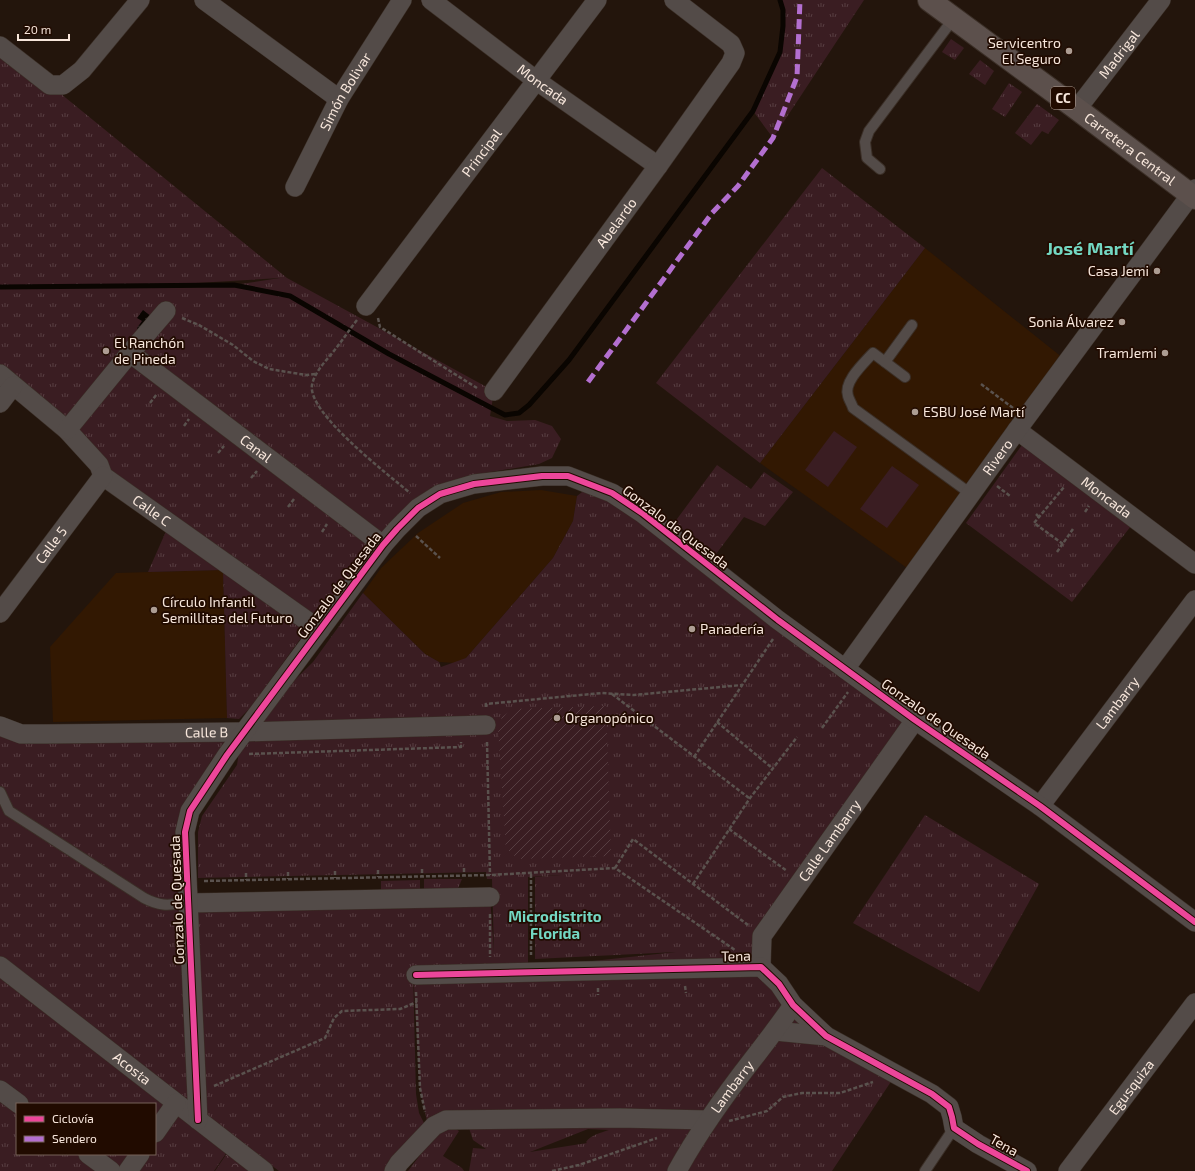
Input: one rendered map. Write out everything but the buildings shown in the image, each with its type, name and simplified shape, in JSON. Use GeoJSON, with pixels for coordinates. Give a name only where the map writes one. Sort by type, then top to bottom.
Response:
{"type":"FeatureCollection","features":[{"type":"Feature","properties":{"kind":"highway","name":"Carretera Central"},"geometry":{"type":"LineString","coordinates":[[929,0],[1194,194]]}},
{"type":"Feature","properties":{"kind":"street"},"geometry":{"type":"LineString","coordinates":[[0,46],[50,85],[63,85],[82,70],[140,0]]}},
{"type":"Feature","properties":{"kind":"street"},"geometry":{"type":"LineString","coordinates":[[204,0],[339,99]]}},
{"type":"Feature","properties":{"kind":"street","name":"Simón Bolivar"},"geometry":{"type":"LineString","coordinates":[[295,187],[339,99],[402,0]]}},
{"type":"Feature","properties":{"kind":"street","name":"Moncada"},"geometry":{"type":"LineString","coordinates":[[431,0],[537,82],[658,166]]}},
{"type":"Feature","properties":{"kind":"street","name":"Principal"},"geometry":{"type":"LineString","coordinates":[[365,308],[537,82],[597,0]]}},
{"type":"Feature","properties":{"kind":"street","name":"Abelardo"},"geometry":{"type":"LineString","coordinates":[[494,391],[731,63],[735,53],[731,44],[674,0]]}},
{"type":"Feature","properties":{"kind":"street","name":"Madrigal"},"geometry":{"type":"LineString","coordinates":[[1077,109],[1161,0]]}},
{"type":"Feature","properties":{"kind":"street","name":"Rivero"},"geometry":{"type":"LineString","coordinates":[[851,674],[971,494],[1194,194]]}},
{"type":"Feature","properties":{"kind":"street"},"geometry":{"type":"LineString","coordinates":[[67,430],[130,353],[166,312]]}},
{"type":"Feature","properties":{"kind":"street","name":"Canal"},"geometry":{"type":"LineString","coordinates":[[130,353],[383,545]]}},
{"type":"Feature","properties":{"kind":"street"},"geometry":{"type":"LineString","coordinates":[[0,403],[6,380]]}},
{"type":"Feature","properties":{"kind":"street","name":"Calle C"},"geometry":{"type":"LineString","coordinates":[[6,380],[67,430],[100,464],[103,476],[320,630]]}},
{"type":"Feature","properties":{"kind":"street","name":"Moncada"},"geometry":{"type":"LineString","coordinates":[[1022,424],[1076,473],[1195,564]]}},
{"type":"Feature","properties":{"kind":"street","name":"Calle 5"},"geometry":{"type":"LineString","coordinates":[[0,613],[103,476]]}},
{"type":"Feature","properties":{"kind":"street","name":"Gonzalo de Quesada"},"geometry":{"type":"LineString","coordinates":[[198,1120],[185,832],[190,811],[242,732],[383,545],[402,524],[423,505],[440,494],[474,484],[542,476],[568,476],[612,493],[642,513],[851,674],[1040,806],[1195,922]]}},
{"type":"Feature","properties":{"kind":"street","name":"Lambarry"},"geometry":{"type":"LineString","coordinates":[[1040,806],[1195,600]]}},
{"type":"Feature","properties":{"kind":"street","name":"Calle Lambarry"},"geometry":{"type":"LineString","coordinates":[[762,936],[915,720]]}},
{"type":"Feature","properties":{"kind":"street","name":"Calle B"},"geometry":{"type":"LineString","coordinates":[[0,726],[21,734],[27,734],[242,732],[486,725]]}},
{"type":"Feature","properties":{"kind":"street"},"geometry":{"type":"LineString","coordinates":[[188,903],[490,897]]}},
{"type":"Feature","properties":{"kind":"street"},"geometry":{"type":"LineString","coordinates":[[761,967],[762,936]]}},
{"type":"Feature","properties":{"kind":"street","name":"Acosta"},"geometry":{"type":"LineString","coordinates":[[0,966],[264,1171]]}},
{"type":"Feature","properties":{"kind":"street","name":"Tena"},"geometry":{"type":"LineString","coordinates":[[416,975],[761,967],[779,984],[793,1005],[826,1036],[932,1094],[949,1107],[954,1128],[978,1144],[1027,1171]]}},
{"type":"Feature","properties":{"kind":"street","name":"Egusquiza"},"geometry":{"type":"LineString","coordinates":[[1068,1171],[1195,1003]]}},
{"type":"Feature","properties":{"kind":"street","name":"Lambarry"},"geometry":{"type":"LineString","coordinates":[[677,1171],[706,1123],[793,1005]]}},
{"type":"Feature","properties":{"kind":"street"},"geometry":{"type":"LineString","coordinates":[[775,1031],[826,1036]]}},
{"type":"Feature","properties":{"kind":"street"},"geometry":{"type":"LineString","coordinates":[[0,1090],[19,1103]]}},
{"type":"Feature","properties":{"kind":"street"},"geometry":{"type":"LineString","coordinates":[[156,1131],[176,1103]]}},
{"type":"Feature","properties":{"kind":"street"},"geometry":{"type":"LineString","coordinates":[[394,1171],[399,1163],[434,1126],[446,1120],[620,1118],[706,1123]]}},
{"type":"Feature","properties":{"kind":"street"},"geometry":{"type":"LineString","coordinates":[[89,1155],[111,1171]]}},
{"type":"Feature","properties":{"kind":"street"},"geometry":{"type":"LineString","coordinates":[[128,1171],[139,1155]]}},
{"type":"Feature","properties":{"kind":"lane"},"geometry":{"type":"LineString","coordinates":[[880,169],[867,158],[865,142],[868,131],[954,18]]}},
{"type":"Feature","properties":{"kind":"lane"},"geometry":{"type":"LineString","coordinates":[[885,362],[912,325]]}},
{"type":"Feature","properties":{"kind":"lane"},"geometry":{"type":"LineString","coordinates":[[905,377],[873,354],[855,372],[849,384],[847,395],[854,408],[971,494]]}},
{"type":"Feature","properties":{"kind":"lane"},"geometry":{"type":"LineString","coordinates":[[0,792],[8,811],[144,898],[153,903],[162,905],[188,903]]}},
{"type":"Feature","properties":{"kind":"lane"},"geometry":{"type":"LineString","coordinates":[[925,1171],[954,1128]]}},
{"type":"Feature","properties":{"kind":"path"},"geometry":{"type":"LineString","coordinates":[[423,505],[348,441],[327,417],[313,394],[312,385],[316,374],[365,308],[380,327],[488,395],[494,391]]}},
{"type":"Feature","properties":{"kind":"path"},"geometry":{"type":"LineString","coordinates":[[166,312],[199,325],[234,345],[253,360],[269,369],[306,375],[316,374]]}},
{"type":"Feature","properties":{"kind":"path"},"geometry":{"type":"LineString","coordinates":[[981,384],[1022,424]]}},
{"type":"Feature","properties":{"kind":"path"},"geometry":{"type":"LineString","coordinates":[[1063,544],[1034,523],[1076,473]]}},
{"type":"Feature","properties":{"kind":"path"},"geometry":{"type":"LineString","coordinates":[[1036,514],[1039,517]]}},
{"type":"Feature","properties":{"kind":"path"},"geometry":{"type":"LineString","coordinates":[[402,524],[440,558]]}},
{"type":"Feature","properties":{"kind":"path"},"geometry":{"type":"LineString","coordinates":[[1057,552],[1073,529]]}},
{"type":"Feature","properties":{"kind":"path"},"geometry":{"type":"LineString","coordinates":[[694,757],[783,623]]}},
{"type":"Feature","properties":{"kind":"path"},"geometry":{"type":"LineString","coordinates":[[822,728],[851,674]]}},
{"type":"Feature","properties":{"kind":"path"},"geometry":{"type":"LineString","coordinates":[[490,974],[486,704],[602,693],[634,695],[742,685]]}},
{"type":"Feature","properties":{"kind":"path"},"geometry":{"type":"LineString","coordinates":[[611,693],[750,798]]}},
{"type":"Feature","properties":{"kind":"path"},"geometry":{"type":"LineString","coordinates":[[717,722],[772,768]]}},
{"type":"Feature","properties":{"kind":"path"},"geometry":{"type":"LineString","coordinates":[[227,755],[461,747],[461,726]]}},
{"type":"Feature","properties":{"kind":"path"},"geometry":{"type":"LineString","coordinates":[[693,884],[750,798],[797,736]]}},
{"type":"Feature","properties":{"kind":"path"},"geometry":{"type":"LineString","coordinates":[[729,829],[801,881]]}},
{"type":"Feature","properties":{"kind":"path"},"geometry":{"type":"LineString","coordinates":[[615,868],[633,839],[762,936]]}},
{"type":"Feature","properties":{"kind":"path"},"geometry":{"type":"LineString","coordinates":[[531,874],[532,972]]}},
{"type":"Feature","properties":{"kind":"path"},"geometry":{"type":"LineString","coordinates":[[416,975],[420,1088],[424,1110],[434,1126]]}},
{"type":"Feature","properties":{"kind":"path"},"geometry":{"type":"LineString","coordinates":[[197,1093],[325,1038],[334,1018],[342,1011],[400,1008],[417,1002]]}},
{"type":"Feature","properties":{"kind":"path"},"geometry":{"type":"LineString","coordinates":[[706,1123],[731,1121],[767,1111],[783,1097],[802,1093],[840,1093],[896,1074]]}},
{"type":"Feature","properties":{"kind":"path"},"geometry":{"type":"LineString","coordinates":[[552,1171],[579,1165],[658,1137]]}},
{"type":"Feature","properties":{"kind":"shaded area","name":"ESBU José Martí"},"geometry":{"type":"Polygon","coordinates":[[[925,248],[1068,362],[914,573],[760,463],[925,248]]]}},
{"type":"Feature","properties":{"kind":"shaded area"},"geometry":{"type":"Polygon","coordinates":[[[541,490],[577,496],[573,521],[553,558],[466,658],[456,663],[439,662],[425,654],[363,593],[381,568],[418,533],[463,503],[501,492],[541,490]]]}},
{"type":"Feature","properties":{"kind":"shaded area","name":"Círculo Infantil Semillitas del Futuro"},"geometry":{"type":"Polygon","coordinates":[[[223,570],[227,718],[53,722],[50,647],[116,573],[223,570]]]}},
{"type":"Feature","properties":{"kind":"green space"},"geometry":{"type":"Polygon","coordinates":[[[780,0],[864,0],[773,138],[753,111],[780,52],[783,10],[780,0]]]}},
{"type":"Feature","properties":{"kind":"green space"},"geometry":{"type":"Polygon","coordinates":[[[951,39],[964,48],[955,60],[942,52],[951,39]]]}},
{"type":"Feature","properties":{"kind":"green space"},"geometry":{"type":"Polygon","coordinates":[[[0,54],[50,85],[287,278],[494,391],[490,416],[507,421],[535,420],[552,426],[561,439],[552,458],[539,464],[467,476],[430,488],[440,494],[309,627],[250,708],[239,719],[227,718],[223,570],[148,572],[167,529],[0,374],[0,54]],[[280,278],[162,285],[234,285],[280,278]]]}},
{"type":"Feature","properties":{"kind":"green space"},"geometry":{"type":"Polygon","coordinates":[[[980,60],[994,71],[985,85],[969,74],[980,60]]]}},
{"type":"Feature","properties":{"kind":"green space"},"geometry":{"type":"Polygon","coordinates":[[[1009,83],[1022,92],[1005,117],[992,109],[1009,83]]]}},
{"type":"Feature","properties":{"kind":"green space"},"geometry":{"type":"Polygon","coordinates":[[[1037,104],[1059,120],[1048,134],[1042,131],[1031,145],[1015,133],[1037,104]]]}},
{"type":"Feature","properties":{"kind":"green space"},"geometry":{"type":"Polygon","coordinates":[[[822,168],[925,248],[760,463],[656,383],[822,168]]]}},
{"type":"Feature","properties":{"kind":"green space"},"geometry":{"type":"Polygon","coordinates":[[[834,431],[857,447],[828,487],[805,470],[834,431]]]}},
{"type":"Feature","properties":{"kind":"green space"},"geometry":{"type":"Polygon","coordinates":[[[1022,445],[1131,526],[1072,602],[966,523],[1022,445]]]}},
{"type":"Feature","properties":{"kind":"green space"},"geometry":{"type":"Polygon","coordinates":[[[717,465],[751,489],[764,472],[793,492],[765,526],[744,517],[716,554],[674,523],[717,465]]]}},
{"type":"Feature","properties":{"kind":"green space"},"geometry":{"type":"Polygon","coordinates":[[[892,466],[919,485],[887,528],[860,509],[892,466]]]}},
{"type":"Feature","properties":{"kind":"green space"},"geometry":{"type":"Polygon","coordinates":[[[591,485],[915,720],[762,936],[761,967],[793,1005],[896,1074],[832,1171],[469,1171],[473,1148],[486,1149],[473,1140],[468,1125],[454,1128],[459,1131],[443,1156],[462,1168],[464,1171],[408,1171],[436,1134],[429,1131],[420,1088],[413,970],[416,1094],[419,1113],[426,1127],[390,1171],[279,1171],[236,1139],[214,1171],[0,1171],[0,725],[242,732],[313,662],[363,593],[425,654],[439,662],[441,667],[466,658],[553,558],[573,521],[577,496],[591,485]],[[242,733],[212,759],[187,804],[177,831],[177,880],[188,903],[490,897],[494,952],[492,879],[487,879],[486,872],[198,878],[198,832],[202,816],[237,765],[242,733]],[[561,875],[528,877],[528,968],[676,952],[535,959],[535,877],[561,875]],[[588,1129],[530,1152],[587,1143],[586,1142],[593,1136],[609,1130],[588,1129]]]}},
{"type":"Feature","properties":{"kind":"green space"},"geometry":{"type":"Polygon","coordinates":[[[606,706],[611,856],[518,859],[506,848],[498,728],[502,717],[513,709],[606,706]]]}},
{"type":"Feature","properties":{"kind":"green space"},"geometry":{"type":"Polygon","coordinates":[[[925,815],[1039,884],[979,992],[853,923],[925,815]]]}},
{"type":"Feature","properties":{"kind":"green space"},"geometry":{"type":"Polygon","coordinates":[[[424,879],[462,879],[456,893],[424,893],[424,879]]]}},
{"type":"Feature","properties":{"kind":"green space"},"geometry":{"type":"Polygon","coordinates":[[[420,880],[420,893],[381,893],[381,881],[420,880]]]}},
{"type":"Feature","properties":{"kind":"green space"},"geometry":{"type":"Polygon","coordinates":[[[232,1146],[264,1171],[215,1171],[232,1146]]]}},
{"type":"Feature","properties":{"kind":"water"},"geometry":{"type":"Polygon","coordinates":[[[143,310],[152,317],[140,332],[137,328],[142,321],[137,318],[143,310]]]}},
{"type":"Feature","properties":{"kind":"waterway"},"geometry":{"type":"LineString","coordinates":[[0,287],[234,285],[290,296],[389,354],[505,415],[519,413],[529,405],[569,360],[753,111],[780,52],[783,26],[783,10],[780,0]]}},
{"type":"Feature","properties":{"kind":"marked path"},"geometry":{"type":"LineString","coordinates":[[588,382],[712,213],[738,186],[773,138],[797,77],[800,0]]}},
{"type":"Feature","properties":{"kind":"cycle path"},"geometry":{"type":"LineString","coordinates":[[198,1120],[185,832],[190,811],[227,755],[383,545],[418,508],[440,494],[474,484],[542,476],[568,476],[612,493],[642,513],[778,620],[915,720],[1040,806],[1195,922]]}},
{"type":"Feature","properties":{"kind":"cycle path"},"geometry":{"type":"LineString","coordinates":[[416,975],[761,967],[779,984],[793,1005],[826,1036],[932,1094],[949,1107],[954,1128],[978,1144],[1027,1171]]}},
{"type":"Feature","properties":{"kind":"place","name":"Servicentro El Seguro"},"geometry":{"type":"Point","coordinates":[1069,51]}},
{"type":"Feature","properties":{"kind":"place","name":"Casa Jemi"},"geometry":{"type":"Point","coordinates":[1157,271]}},
{"type":"Feature","properties":{"kind":"place","name":"Sonia Álvarez"},"geometry":{"type":"Point","coordinates":[1122,322]}},
{"type":"Feature","properties":{"kind":"place","name":"El Ranchón de Pineda"},"geometry":{"type":"Point","coordinates":[106,351]}},
{"type":"Feature","properties":{"kind":"place","name":"TramJemi"},"geometry":{"type":"Point","coordinates":[1165,353]}},
{"type":"Feature","properties":{"kind":"place","name":"ESBU José Martí"},"geometry":{"type":"Point","coordinates":[915,412]}},
{"type":"Feature","properties":{"kind":"place","name":"Círculo Infantil Semillitas del Futuro"},"geometry":{"type":"Point","coordinates":[154,610]}},
{"type":"Feature","properties":{"kind":"place","name":"Panadería"},"geometry":{"type":"Point","coordinates":[692,629]}},
{"type":"Feature","properties":{"kind":"place","name":"Organopónico"},"geometry":{"type":"Point","coordinates":[557,718]}},
{"type":"Feature","properties":{"kind":"district","name":"José Martí"},"geometry":{"type":"Point","coordinates":[1090,249]}},
{"type":"Feature","properties":{"kind":"district","name":"Microdistrito Florida"},"geometry":{"type":"Point","coordinates":[555,926]}}]}
